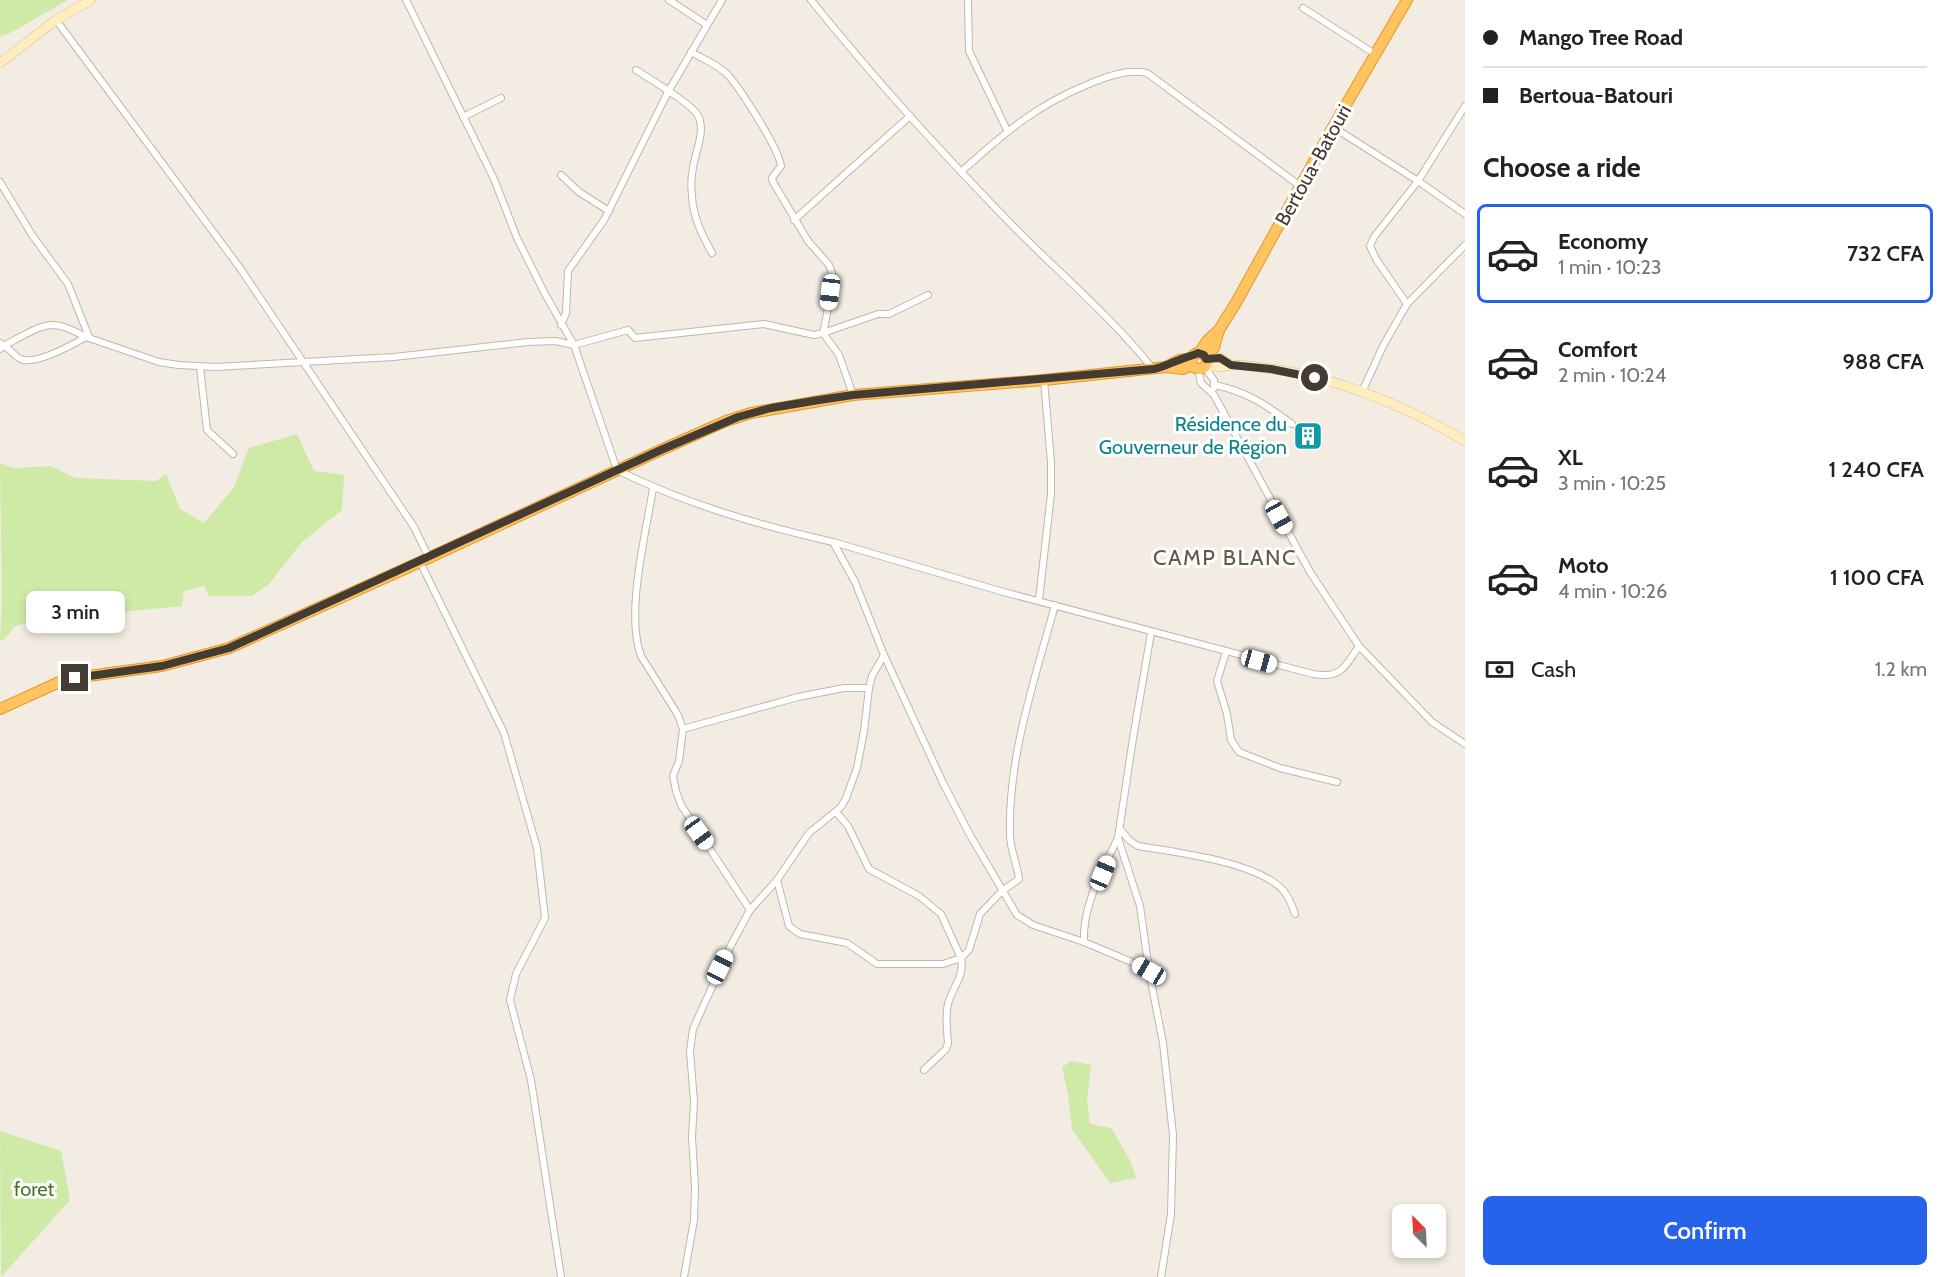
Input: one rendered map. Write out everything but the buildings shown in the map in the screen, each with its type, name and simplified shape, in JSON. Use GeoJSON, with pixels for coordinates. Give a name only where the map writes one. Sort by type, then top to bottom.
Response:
{"type":"FeatureCollection","features":[{"type":"Feature","properties":{"kind":"highway","name":"Bertoua-Batouri"},"geometry":{"type":"LineString","coordinates":[[1200,361],[1214,348],[1219,330],[1407,0]]}},
{"type":"Feature","properties":{"kind":"highway"},"geometry":{"type":"LineString","coordinates":[[0,709],[66,680],[162,666],[229,648],[738,417],[771,408],[853,395],[1044,380],[1166,367],[1183,369],[1200,361]]}},
{"type":"Feature","properties":{"kind":"main road"},"geometry":{"type":"LineString","coordinates":[[0,63],[56,20],[91,0]]}},
{"type":"Feature","properties":{"kind":"main road"},"geometry":{"type":"LineString","coordinates":[[1200,361],[1214,368],[1231,365],[1301,374],[1362,392],[1435,423],[1465,441]]}},
{"type":"Feature","properties":{"kind":"street"},"geometry":{"type":"LineString","coordinates":[[406,0],[494,179],[517,238],[561,325],[574,345],[617,471],[653,488],[750,522],[833,542],[1151,633],[1313,674],[1332,676],[1338,673],[1359,646]]}},
{"type":"Feature","properties":{"kind":"street"},"geometry":{"type":"LineString","coordinates":[[669,0],[707,25]]}},
{"type":"Feature","properties":{"kind":"street"},"geometry":{"type":"LineString","coordinates":[[561,325],[566,313],[568,271],[609,211],[668,92],[722,0]]}},
{"type":"Feature","properties":{"kind":"street"},"geometry":{"type":"LineString","coordinates":[[811,0],[854,53],[961,172],[1121,332],[1154,369]]}},
{"type":"Feature","properties":{"kind":"street"},"geometry":{"type":"LineString","coordinates":[[968,0],[969,51],[1007,130]]}},
{"type":"Feature","properties":{"kind":"street"},"geometry":{"type":"LineString","coordinates":[[1303,8],[1375,54]]}},
{"type":"Feature","properties":{"kind":"street"},"geometry":{"type":"LineString","coordinates":[[56,20],[240,268],[414,527],[425,560],[504,734],[537,848],[545,918],[516,974],[510,1000],[531,1080],[561,1277]]}},
{"type":"Feature","properties":{"kind":"street"},"geometry":{"type":"LineString","coordinates":[[691,52],[714,64],[736,85],[765,131],[782,166],[772,180],[808,241],[829,265],[832,273],[823,333],[839,356],[853,395]]}},
{"type":"Feature","properties":{"kind":"street"},"geometry":{"type":"LineString","coordinates":[[636,70],[695,111],[700,122],[700,134],[692,171],[692,198],[700,229],[712,253]]}},
{"type":"Feature","properties":{"kind":"street"},"geometry":{"type":"LineString","coordinates":[[961,172],[1007,130],[1047,103],[1110,75],[1141,72],[1147,73],[1301,187]]}},
{"type":"Feature","properties":{"kind":"street"},"geometry":{"type":"LineString","coordinates":[[463,117],[501,98]]}},
{"type":"Feature","properties":{"kind":"street"},"geometry":{"type":"LineString","coordinates":[[1407,304],[1376,259],[1370,246],[1374,237],[1418,180],[1465,106]]}},
{"type":"Feature","properties":{"kind":"street"},"geometry":{"type":"LineString","coordinates":[[794,220],[910,116]]}},
{"type":"Feature","properties":{"kind":"street"},"geometry":{"type":"LineString","coordinates":[[1333,127],[1418,180],[1465,214]]}},
{"type":"Feature","properties":{"kind":"street"},"geometry":{"type":"LineString","coordinates":[[561,175],[579,192],[609,211]]}},
{"type":"Feature","properties":{"kind":"street"},"geometry":{"type":"LineString","coordinates":[[0,182],[33,235],[68,284],[88,337]]}},
{"type":"Feature","properties":{"kind":"street"},"geometry":{"type":"LineString","coordinates":[[1362,392],[1383,346],[1407,304],[1465,245]]}},
{"type":"Feature","properties":{"kind":"street"},"geometry":{"type":"LineString","coordinates":[[88,337],[34,359],[20,359],[2,346],[47,324],[66,328],[159,362],[200,367],[394,357],[528,342],[555,341],[574,345],[628,330],[635,338],[764,324],[814,335],[878,314],[889,314],[928,295]]}},
{"type":"Feature","properties":{"kind":"street"},"geometry":{"type":"LineString","coordinates":[[1200,361],[1213,376],[1214,395]]}},
{"type":"Feature","properties":{"kind":"street"},"geometry":{"type":"LineString","coordinates":[[1200,361],[1201,383],[1214,395],[1310,572],[1359,646],[1432,722],[1465,744]]}},
{"type":"Feature","properties":{"kind":"street"},"geometry":{"type":"LineString","coordinates":[[200,367],[207,430],[233,454]]}},
{"type":"Feature","properties":{"kind":"street"},"geometry":{"type":"LineString","coordinates":[[1039,600],[1051,494],[1051,462],[1044,380]]}},
{"type":"Feature","properties":{"kind":"street"},"geometry":{"type":"LineString","coordinates":[[1215,385],[1236,390],[1262,402],[1292,424]]}},
{"type":"Feature","properties":{"kind":"street"},"geometry":{"type":"LineString","coordinates":[[653,488],[636,591],[637,646],[678,715],[683,729],[679,761],[673,776],[676,791],[687,816],[750,910]]}},
{"type":"Feature","properties":{"kind":"street"},"geometry":{"type":"LineString","coordinates":[[833,542],[855,582],[884,655],[943,783],[1017,915],[1028,922],[1084,942],[1149,971]]}},
{"type":"Feature","properties":{"kind":"street"},"geometry":{"type":"LineString","coordinates":[[777,880],[789,926],[800,934],[847,943],[877,964],[943,964],[961,958],[969,950],[980,914],[1002,891],[1018,879],[1010,835],[1014,770],[1028,705],[1055,605]]}},
{"type":"Feature","properties":{"kind":"street"},"geometry":{"type":"LineString","coordinates":[[1084,942],[1083,930],[1089,906],[1120,830],[1132,738],[1151,633]]}},
{"type":"Feature","properties":{"kind":"street"},"geometry":{"type":"LineString","coordinates":[[1226,652],[1217,681],[1234,747],[1239,752],[1281,768],[1337,782]]}},
{"type":"Feature","properties":{"kind":"street"},"geometry":{"type":"LineString","coordinates":[[684,1277],[694,1220],[692,1137],[694,1101],[690,1051],[693,1029],[730,947],[750,910],[777,880],[809,833],[836,812],[846,798],[857,768],[864,731],[868,688],[884,655]]}},
{"type":"Feature","properties":{"kind":"street"},"geometry":{"type":"LineString","coordinates":[[683,729],[798,697],[844,688],[868,688]]}},
{"type":"Feature","properties":{"kind":"street"},"geometry":{"type":"LineString","coordinates":[[836,812],[848,826],[869,869],[919,896],[941,914],[961,958],[963,966],[961,976],[948,1003],[948,1043],[946,1049],[924,1070]]}},
{"type":"Feature","properties":{"kind":"street"},"geometry":{"type":"LineString","coordinates":[[1120,830],[1138,846],[1232,865],[1261,875],[1283,890],[1295,914]]}},
{"type":"Feature","properties":{"kind":"street"},"geometry":{"type":"LineString","coordinates":[[1118,838],[1140,906],[1149,971],[1163,1044],[1173,1135],[1171,1214],[1161,1277]]}},
{"type":"Feature","properties":{"kind":"green space"},"geometry":{"type":"Polygon","coordinates":[[[0,0],[68,0],[0,37],[0,0]]]}},
{"type":"Feature","properties":{"kind":"green space"},"geometry":{"type":"Polygon","coordinates":[[[297,434],[314,471],[344,475],[342,510],[302,542],[269,584],[252,596],[209,596],[204,586],[184,591],[182,606],[32,621],[15,626],[5,639],[0,641],[2,601],[0,463],[12,468],[51,466],[75,478],[156,481],[166,474],[180,509],[204,523],[234,487],[249,448],[297,434]]]}},
{"type":"Feature","properties":{"kind":"green space"},"geometry":{"type":"Polygon","coordinates":[[[1072,1061],[1091,1065],[1087,1101],[1090,1124],[1111,1128],[1131,1162],[1136,1178],[1110,1183],[1072,1129],[1062,1067],[1072,1061]]]}},
{"type":"Feature","properties":{"kind":"green space","name":"foret"},"geometry":{"type":"Polygon","coordinates":[[[0,1131],[61,1151],[70,1200],[1,1277],[0,1131]]]}},
{"type":"Feature","properties":{"kind":"place","name":"Résidence du Gouverneur de Région"},"geometry":{"type":"Point","coordinates":[1308,436]}},
{"type":"Feature","properties":{"kind":"district","name":"CAMP BLANC"},"geometry":{"type":"Point","coordinates":[1225,557]}},
{"type":"Feature","properties":{"kind":"route"},"geometry":{"type":"LineString","coordinates":[[75,678],[162,666],[229,648],[726,421],[771,408],[853,395],[1154,369],[1166,367],[1185,358],[1192,358],[1198,353],[1204,355],[1206,359],[1220,358],[1231,365],[1271,369],[1315,378]]}}]}
